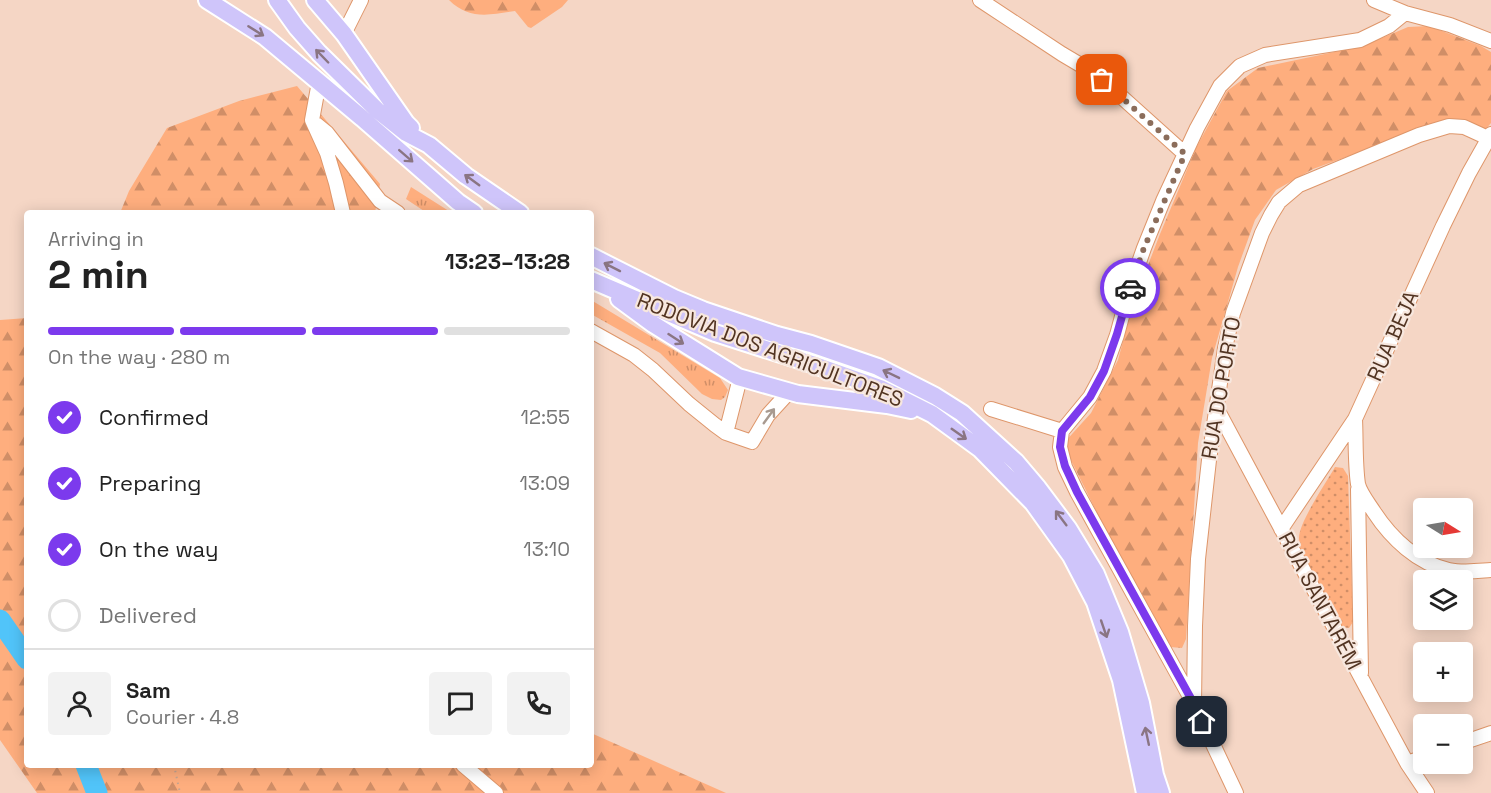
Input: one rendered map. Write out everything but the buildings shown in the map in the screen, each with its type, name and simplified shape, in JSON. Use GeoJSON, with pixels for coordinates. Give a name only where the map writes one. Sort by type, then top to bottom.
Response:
{"type":"FeatureCollection","features":[{"type":"Feature","properties":{"kind":"main road"},"geometry":{"type":"LineString","coordinates":[[207,0],[265,37],[470,210]]}},
{"type":"Feature","properties":{"kind":"main road"},"geometry":{"type":"LineString","coordinates":[[277,0],[319,53],[377,110],[406,133],[429,145]]}},
{"type":"Feature","properties":{"kind":"main road"},"geometry":{"type":"LineString","coordinates":[[315,0],[344,34],[406,123],[466,177],[516,210]]}},
{"type":"Feature","properties":{"kind":"main road","name":"RODOVIA DOS AGRICULTORES"},"geometry":{"type":"LineString","coordinates":[[594,258],[703,310],[878,367],[962,412],[1008,455],[1038,488],[1068,528],[1096,574],[1120,632],[1141,703],[1155,775],[1161,793]]}},
{"type":"Feature","properties":{"kind":"main road"},"geometry":{"type":"LineString","coordinates":[[594,281],[653,324],[740,378],[798,394],[887,405],[932,414]]}},
{"type":"Feature","properties":{"kind":"main road","name":"RODOVIA DOS AGRICULTORES"},"geometry":{"type":"LineString","coordinates":[[594,281],[715,333],[880,388],[932,414],[980,449],[1033,503],[1071,556],[1095,602],[1121,680],[1145,793]]}},
{"type":"Feature","properties":{"kind":"street"},"geometry":{"type":"LineString","coordinates":[[344,34],[361,0]]}},
{"type":"Feature","properties":{"kind":"street"},"geometry":{"type":"LineString","coordinates":[[1374,0],[1405,13],[1491,41]]}},
{"type":"Feature","properties":{"kind":"street"},"geometry":{"type":"LineString","coordinates":[[988,2],[1062,54],[1089,70],[1185,154]]}},
{"type":"Feature","properties":{"kind":"street"},"geometry":{"type":"LineString","coordinates":[[1236,793],[1194,704],[1077,492],[1065,466],[1060,447],[1062,431],[1090,397],[1104,371],[1144,248],[1197,128],[1220,86],[1240,66],[1265,55],[1360,40],[1389,26],[1405,13]]}},
{"type":"Feature","properties":{"kind":"street"},"geometry":{"type":"LineString","coordinates":[[319,82],[312,120],[327,153],[342,210]]}},
{"type":"Feature","properties":{"kind":"street"},"geometry":{"type":"LineString","coordinates":[[312,120],[327,133],[380,201],[394,210]]}},
{"type":"Feature","properties":{"kind":"street","name":"RUA DO PORTO"},"geometry":{"type":"LineString","coordinates":[[1194,704],[1196,592],[1209,459],[1225,348],[1233,314],[1262,233],[1271,215],[1279,202],[1299,185],[1419,135],[1449,126],[1464,127],[1490,136]]}},
{"type":"Feature","properties":{"kind":"street","name":"RUA BEJA"},"geometry":{"type":"LineString","coordinates":[[1281,529],[1355,419],[1443,226],[1490,136]]}},
{"type":"Feature","properties":{"kind":"street"},"geometry":{"type":"LineString","coordinates":[[594,333],[634,355],[688,404],[726,433],[753,442],[768,415],[789,392]]}},
{"type":"Feature","properties":{"kind":"street"},"geometry":{"type":"LineString","coordinates":[[726,433],[740,378]]}},
{"type":"Feature","properties":{"kind":"street","name":"RUA SANTARÉM"},"geometry":{"type":"LineString","coordinates":[[1216,407],[1360,678],[1407,763],[1427,793]]}},
{"type":"Feature","properties":{"kind":"street"},"geometry":{"type":"LineString","coordinates":[[991,409],[1062,431]]}},
{"type":"Feature","properties":{"kind":"street"},"geometry":{"type":"LineString","coordinates":[[1355,419],[1360,678]]}},
{"type":"Feature","properties":{"kind":"street"},"geometry":{"type":"LineString","coordinates":[[1358,486],[1383,525],[1418,557],[1449,570],[1469,572],[1491,570]]}},
{"type":"Feature","properties":{"kind":"street"},"geometry":{"type":"LineString","coordinates":[[1473,739],[1491,733]]}},
{"type":"Feature","properties":{"kind":"street"},"geometry":{"type":"LineString","coordinates":[[1407,763],[1413,761]]}},
{"type":"Feature","properties":{"kind":"street"},"geometry":{"type":"LineString","coordinates":[[467,768],[496,793]]}},
{"type":"Feature","properties":{"kind":"path"},"geometry":{"type":"LineString","coordinates":[[175,768],[180,793]]}},
{"type":"Feature","properties":{"kind":"green space"},"geometry":{"type":"Polygon","coordinates":[[[449,0],[568,0],[562,7],[531,28],[515,11],[480,15],[464,11],[449,0]]]}},
{"type":"Feature","properties":{"kind":"green space"},"geometry":{"type":"Polygon","coordinates":[[[1429,26],[1491,52],[1491,123],[1485,130],[1464,120],[1423,129],[1313,169],[1276,190],[1255,220],[1238,267],[1212,358],[1198,443],[1186,639],[1182,648],[1170,647],[1108,535],[1063,444],[1091,413],[1118,360],[1133,304],[1160,234],[1196,148],[1227,91],[1258,68],[1363,46],[1408,27],[1429,26]]]}},
{"type":"Feature","properties":{"kind":"green space"},"geometry":{"type":"Polygon","coordinates":[[[297,86],[380,184],[376,210],[121,210],[129,191],[167,128],[239,101],[297,86]]]}},
{"type":"Feature","properties":{"kind":"green space"},"geometry":{"type":"Polygon","coordinates":[[[411,187],[447,210],[422,210],[406,199],[411,187]]]}},
{"type":"Feature","properties":{"kind":"green space"},"geometry":{"type":"Polygon","coordinates":[[[594,302],[720,378],[728,390],[725,397],[721,400],[712,399],[702,394],[660,353],[594,316],[594,302]]]}},
{"type":"Feature","properties":{"kind":"green space"},"geometry":{"type":"Polygon","coordinates":[[[24,318],[24,768],[594,768],[594,734],[726,793],[37,793],[0,740],[0,320],[24,318]]]}},
{"type":"Feature","properties":{"kind":"green space"},"geometry":{"type":"Polygon","coordinates":[[[1335,467],[1343,468],[1348,476],[1353,622],[1349,628],[1341,627],[1323,596],[1304,557],[1299,538],[1303,522],[1335,467]]]}},
{"type":"Feature","properties":{"kind":"waterway"},"geometry":{"type":"LineString","coordinates":[[0,620],[24,655]]}},
{"type":"Feature","properties":{"kind":"waterway"},"geometry":{"type":"LineString","coordinates":[[87,768],[97,793]]}},
{"type":"Feature","properties":{"kind":"way so far"},"geometry":{"type":"LineString","coordinates":[[1102,80],[1185,154],[1163,201],[1130,288]]}},
{"type":"Feature","properties":{"kind":"route"},"geometry":{"type":"LineString","coordinates":[[1130,288],[1104,371],[1090,397],[1062,431],[1060,447],[1065,466],[1077,492],[1202,722]]}}]}
